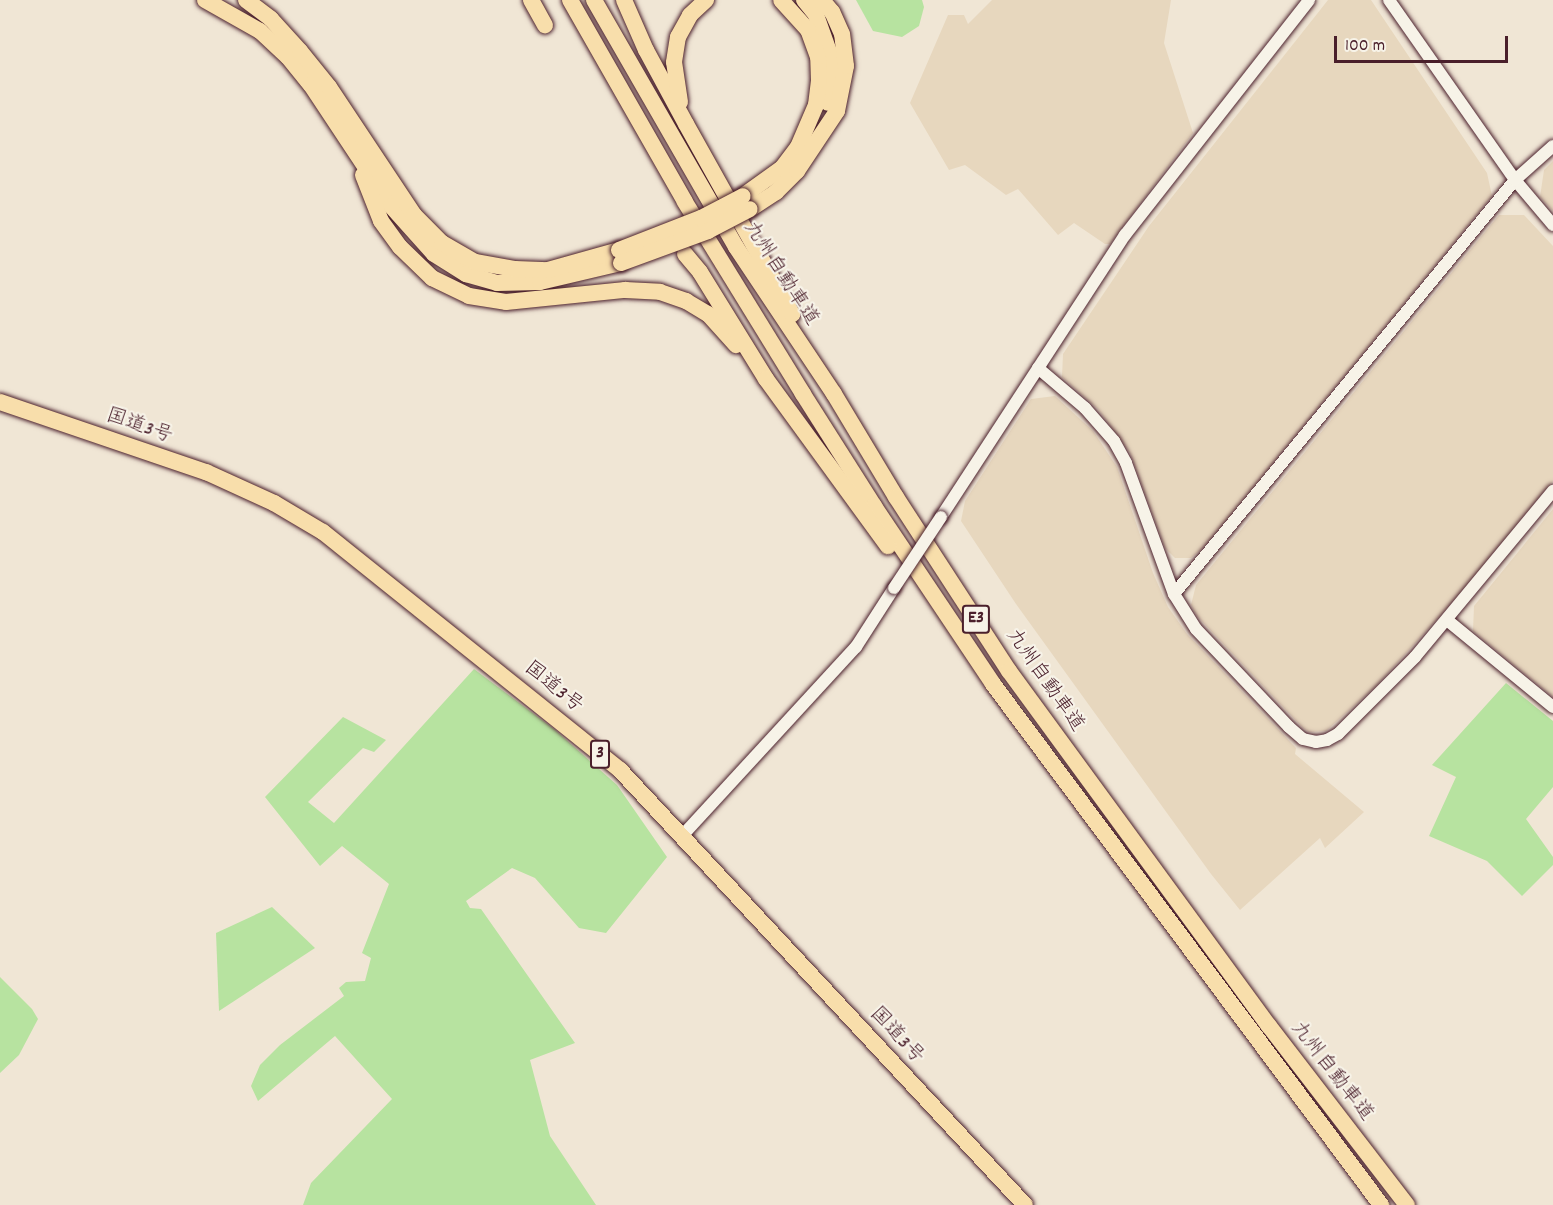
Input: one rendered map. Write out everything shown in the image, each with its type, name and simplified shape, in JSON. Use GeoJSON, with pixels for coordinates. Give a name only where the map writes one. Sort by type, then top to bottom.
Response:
{"type":"FeatureCollection","features":[{"type":"Feature","properties":{"kind":"highway"},"geometry":{"type":"LineString","coordinates":[[205,0],[260,31],[288,57],[311,85],[391,206],[410,230],[434,254],[466,274],[497,283],[540,282],[620,257],[701,218],[776,192],[797,171],[837,111],[846,66],[842,34],[832,12],[822,0]]}},
{"type":"Feature","properties":{"kind":"highway"},"geometry":{"type":"LineString","coordinates":[[246,0],[271,19],[300,51],[328,87],[414,215],[442,243],[475,262],[515,269],[548,270],[620,257]]}},
{"type":"Feature","properties":{"kind":"highway"},"geometry":{"type":"LineString","coordinates":[[531,0],[545,26]]}},
{"type":"Feature","properties":{"kind":"highway","name":"九州自動車道"},"geometry":{"type":"LineString","coordinates":[[570,0],[685,202],[873,506],[993,684],[1381,1205]]}},
{"type":"Feature","properties":{"kind":"highway","name":"九州自動車道"},"geometry":{"type":"LineString","coordinates":[[594,0],[736,247],[834,394],[896,497],[1010,671],[1269,1026],[1407,1205]]}},
{"type":"Feature","properties":{"kind":"highway"},"geometry":{"type":"LineString","coordinates":[[624,0],[646,50],[834,394]]}},
{"type":"Feature","properties":{"kind":"highway"},"geometry":{"type":"LineString","coordinates":[[686,124],[677,92],[674,62],[678,37],[690,15],[706,0]]}},
{"type":"Feature","properties":{"kind":"highway"},"geometry":{"type":"LineString","coordinates":[[746,202],[782,168],[798,147],[816,105],[819,80],[818,57],[808,30],[781,0]]}},
{"type":"Feature","properties":{"kind":"highway"},"geometry":{"type":"LineString","coordinates":[[804,0],[816,15],[832,60],[831,87],[822,134]]}},
{"type":"Feature","properties":{"kind":"highway"},"geometry":{"type":"LineString","coordinates":[[357,154],[365,184],[381,221],[399,247],[432,278],[469,296],[506,302],[625,290],[660,292],[686,301],[708,314],[766,379]]}},
{"type":"Feature","properties":{"kind":"highway"},"geometry":{"type":"LineString","coordinates":[[685,254],[700,272],[766,379],[864,514],[993,684]]}},
{"type":"Feature","properties":{"kind":"highway","name":"国道3号"},"geometry":{"type":"LineString","coordinates":[[0,402],[206,472],[274,502],[323,532],[620,770],[1026,1205]]}},
{"type":"Feature","properties":{"kind":"street"},"geometry":{"type":"LineString","coordinates":[[682,836],[856,647],[1125,235],[1309,0]]}},
{"type":"Feature","properties":{"kind":"street"},"geometry":{"type":"LineString","coordinates":[[1389,0],[1515,180],[1553,225]]}},
{"type":"Feature","properties":{"kind":"street"},"geometry":{"type":"LineString","coordinates":[[1174,594],[1515,180],[1553,146]]}},
{"type":"Feature","properties":{"kind":"street"},"geometry":{"type":"LineString","coordinates":[[1038,368],[1085,408],[1114,441],[1126,463],[1174,594],[1196,629],[1303,739],[1316,742],[1328,740],[1338,734],[1415,657],[1553,491]]}},
{"type":"Feature","properties":{"kind":"street"},"geometry":{"type":"LineString","coordinates":[[1447,620],[1553,707]]}},
{"type":"Feature","properties":{"kind":"shaded area"},"geometry":{"type":"Polygon","coordinates":[[[992,0],[1171,0],[1164,43],[1193,133],[1110,244],[1105,244],[1074,223],[1058,235],[1018,189],[1006,195],[965,165],[949,170],[910,103],[948,15],[964,15],[968,24],[992,0]]]}},
{"type":"Feature","properties":{"kind":"shaded area"},"geometry":{"type":"Polygon","coordinates":[[[1328,0],[1371,0],[1487,173],[1492,196],[1204,547],[1191,558],[1175,558],[1165,548],[1130,453],[1098,409],[1062,377],[1063,354],[1149,226],[1328,0]]]}},
{"type":"Feature","properties":{"kind":"shaded area"},"geometry":{"type":"Polygon","coordinates":[[[1553,161],[1553,211],[1540,197],[1544,170],[1553,161]]]}},
{"type":"Feature","properties":{"kind":"shaded area"},"geometry":{"type":"Polygon","coordinates":[[[1499,215],[1524,215],[1553,246],[1553,481],[1460,594],[1376,686],[1326,731],[1309,732],[1197,616],[1191,605],[1196,585],[1499,215]]]}},
{"type":"Feature","properties":{"kind":"shaded area"},"geometry":{"type":"Polygon","coordinates":[[[1055,396],[1093,431],[1117,467],[1153,573],[1168,607],[1187,634],[1296,748],[1295,754],[1364,812],[1325,848],[1320,838],[1240,910],[1211,874],[1016,604],[961,521],[965,501],[1031,399],[1055,396]]]}},
{"type":"Feature","properties":{"kind":"shaded area"},"geometry":{"type":"Polygon","coordinates":[[[1553,509],[1553,697],[1473,631],[1474,606],[1553,509]]]}},
{"type":"Feature","properties":{"kind":"green space"},"geometry":{"type":"Polygon","coordinates":[[[856,0],[922,0],[924,7],[919,26],[902,37],[873,31],[856,0]]]}},
{"type":"Feature","properties":{"kind":"green space"},"geometry":{"type":"Polygon","coordinates":[[[474,669],[554,729],[617,785],[667,857],[606,933],[579,928],[535,878],[512,868],[466,901],[470,908],[481,909],[575,1043],[530,1060],[550,1136],[596,1205],[303,1205],[311,1183],[392,1099],[335,1036],[258,1101],[251,1086],[260,1065],[280,1045],[344,996],[339,988],[346,982],[365,981],[371,958],[362,953],[389,884],[342,846],[320,866],[265,797],[343,717],[386,740],[374,752],[363,748],[308,802],[334,823],[474,669]]]}},
{"type":"Feature","properties":{"kind":"green space"},"geometry":{"type":"Polygon","coordinates":[[[1506,683],[1553,721],[1553,787],[1526,819],[1553,857],[1553,865],[1522,896],[1487,861],[1429,836],[1456,777],[1432,765],[1506,683]]]}},
{"type":"Feature","properties":{"kind":"green space"},"geometry":{"type":"Polygon","coordinates":[[[272,907],[315,948],[219,1011],[216,933],[272,907]]]}},
{"type":"Feature","properties":{"kind":"green space"},"geometry":{"type":"Polygon","coordinates":[[[0,977],[32,1009],[38,1019],[19,1055],[0,1073],[0,977]]]}}]}
